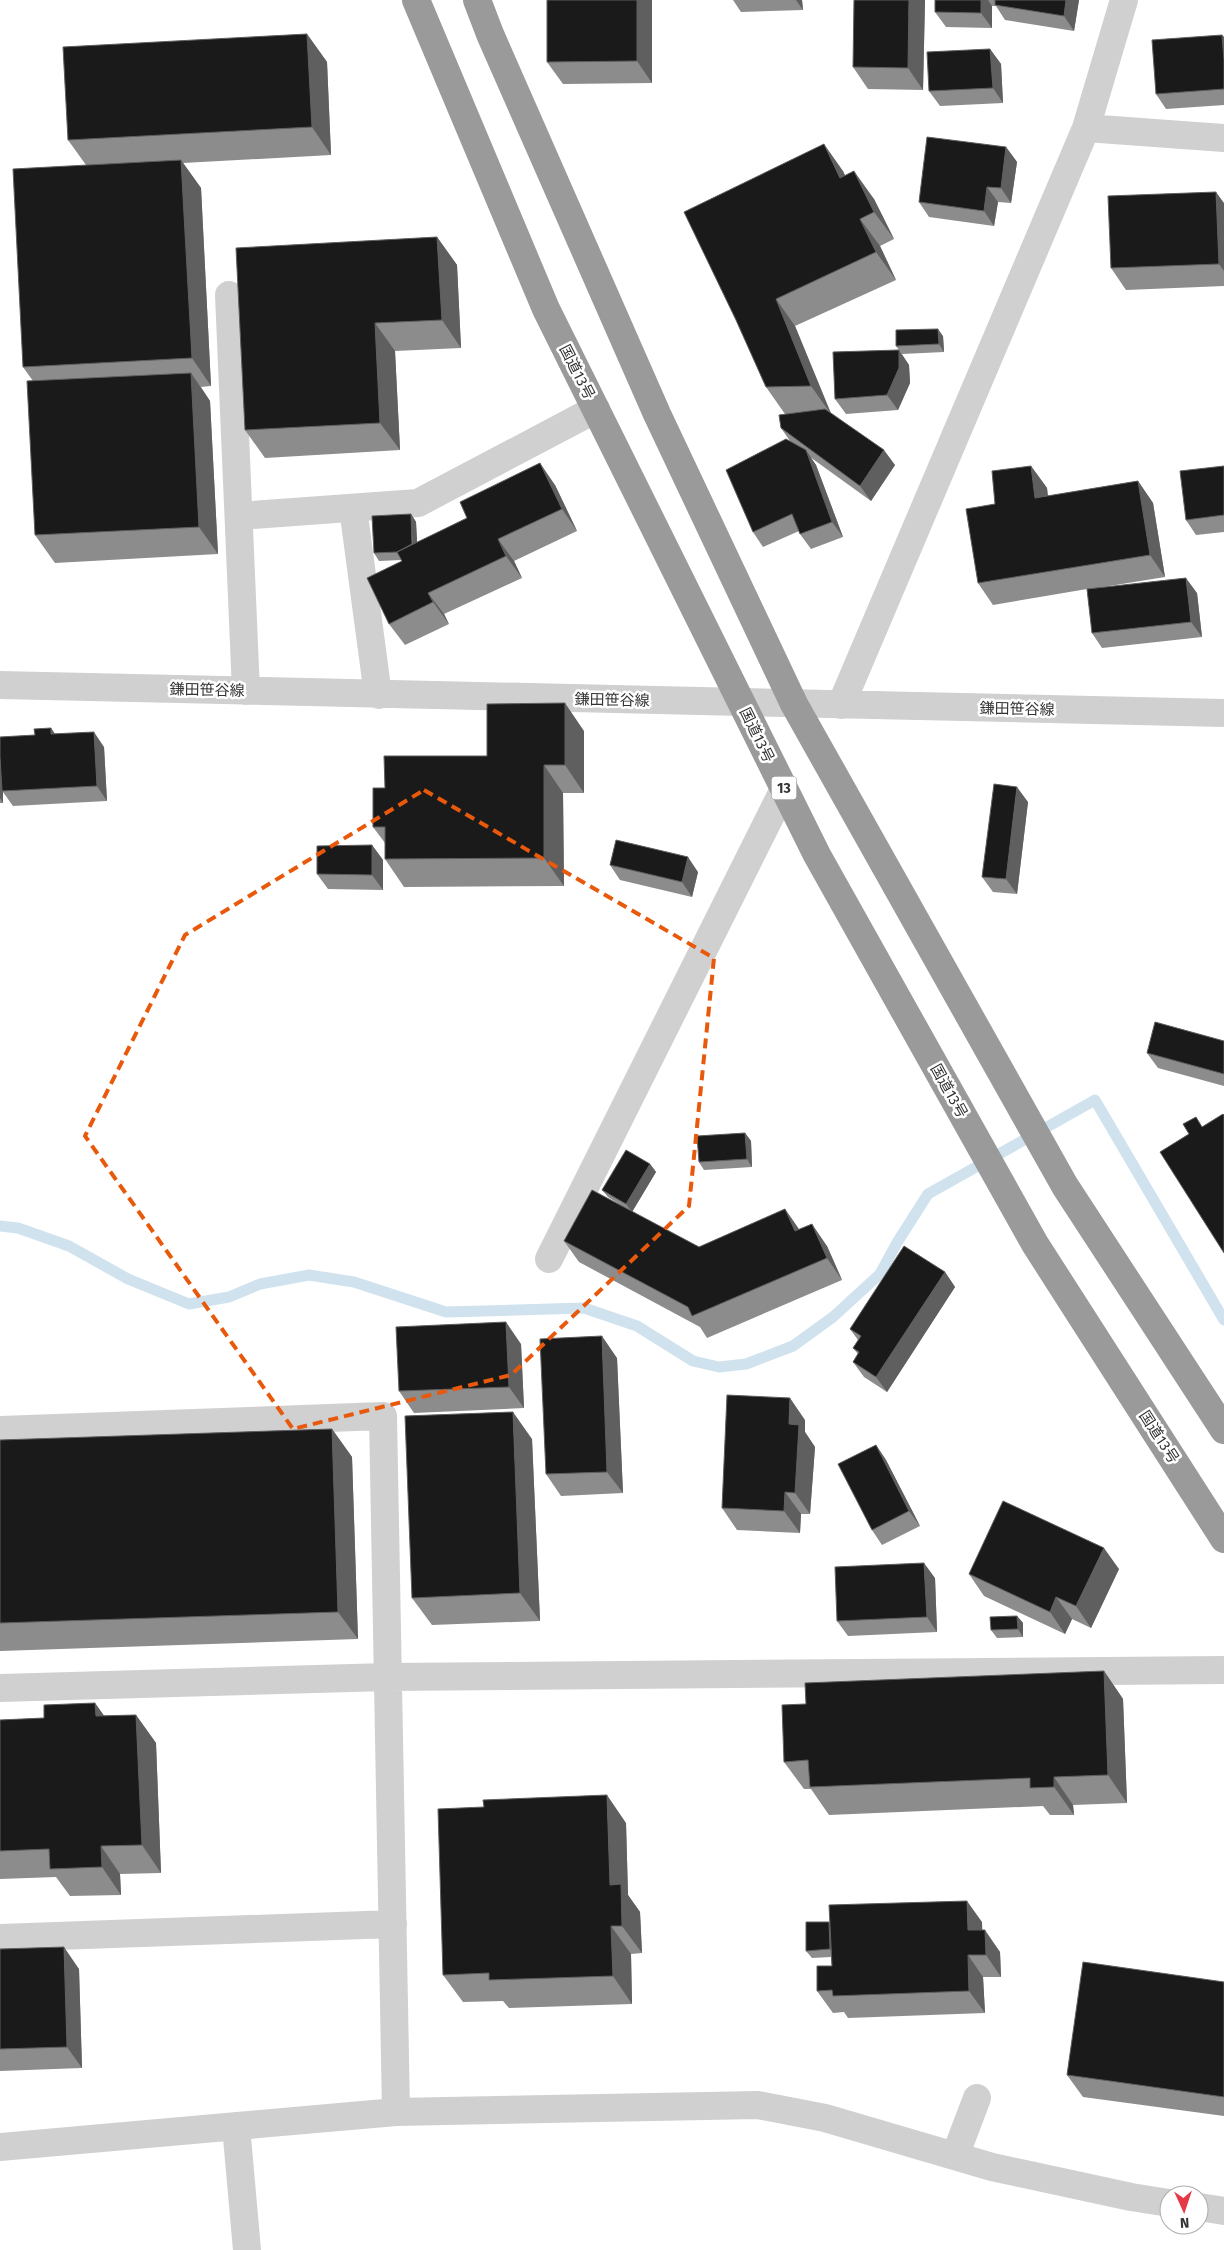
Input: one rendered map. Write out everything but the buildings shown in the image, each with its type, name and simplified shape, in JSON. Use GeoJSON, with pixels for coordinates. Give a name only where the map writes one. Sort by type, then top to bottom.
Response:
{"type":"FeatureCollection","features":[{"type":"Feature","properties":{"kind":"highway","name":"国道13号"},"geometry":{"type":"LineString","coordinates":[[416,0],[546,309],[816,855],[1035,1244],[1224,1539]]}},
{"type":"Feature","properties":{"kind":"highway"},"geometry":{"type":"LineString","coordinates":[[477,0],[490,34],[657,414],[794,704],[1065,1186],[1224,1430]]}},
{"type":"Feature","properties":{"kind":"street"},"geometry":{"type":"LineString","coordinates":[[841,705],[1086,128],[1124,0]]}},
{"type":"Feature","properties":{"kind":"street"},"geometry":{"type":"LineString","coordinates":[[1086,128],[1224,138]]}},
{"type":"Feature","properties":{"kind":"street"},"geometry":{"type":"LineString","coordinates":[[229,295],[246,691]]}},
{"type":"Feature","properties":{"kind":"street"},"geometry":{"type":"LineString","coordinates":[[239,516],[418,503],[596,409]]}},
{"type":"Feature","properties":{"kind":"street"},"geometry":{"type":"LineString","coordinates":[[353,508],[378,695]]}},
{"type":"Feature","properties":{"kind":"street","name":"鎌田笹谷線"},"geometry":{"type":"LineString","coordinates":[[0,685],[1224,713]]}},
{"type":"Feature","properties":{"kind":"street"},"geometry":{"type":"LineString","coordinates":[[549,1259],[784,789]]}},
{"type":"Feature","properties":{"kind":"street"},"geometry":{"type":"LineString","coordinates":[[0,1430],[383,1416],[396,2112]]}},
{"type":"Feature","properties":{"kind":"street"},"geometry":{"type":"LineString","coordinates":[[0,1688],[387,1677],[1224,1670]]}},
{"type":"Feature","properties":{"kind":"street"},"geometry":{"type":"LineString","coordinates":[[0,1938],[393,1924]]}},
{"type":"Feature","properties":{"kind":"street"},"geometry":{"type":"LineString","coordinates":[[955,2156],[977,2098]]}},
{"type":"Feature","properties":{"kind":"street"},"geometry":{"type":"LineString","coordinates":[[0,2147],[396,2112],[758,2105],[825,2118],[992,2167],[1159,2201]]}},
{"type":"Feature","properties":{"kind":"street"},"geometry":{"type":"LineString","coordinates":[[236,2126],[247,2250]]}},
{"type":"Feature","properties":{"kind":"street"},"geometry":{"type":"LineString","coordinates":[[1209,2209],[1224,2211]]}},
{"type":"Feature","properties":{"kind":"highlighted area"},"geometry":{"type":"Polygon","coordinates":[[[424,790],[714,958],[689,1206],[511,1375],[293,1429],[85,1136],[185,935],[424,790]]]}},
{"type":"Feature","properties":{"kind":"waterway"},"geometry":{"type":"LineString","coordinates":[[0,1226],[18,1228],[69,1246],[128,1279],[189,1304],[229,1297],[260,1284],[309,1275],[354,1282],[446,1312],[584,1308],[637,1326],[693,1361],[719,1367],[746,1364],[793,1346],[833,1317],[880,1274],[898,1241],[928,1194],[1095,1100],[1224,1320]]}}]}
